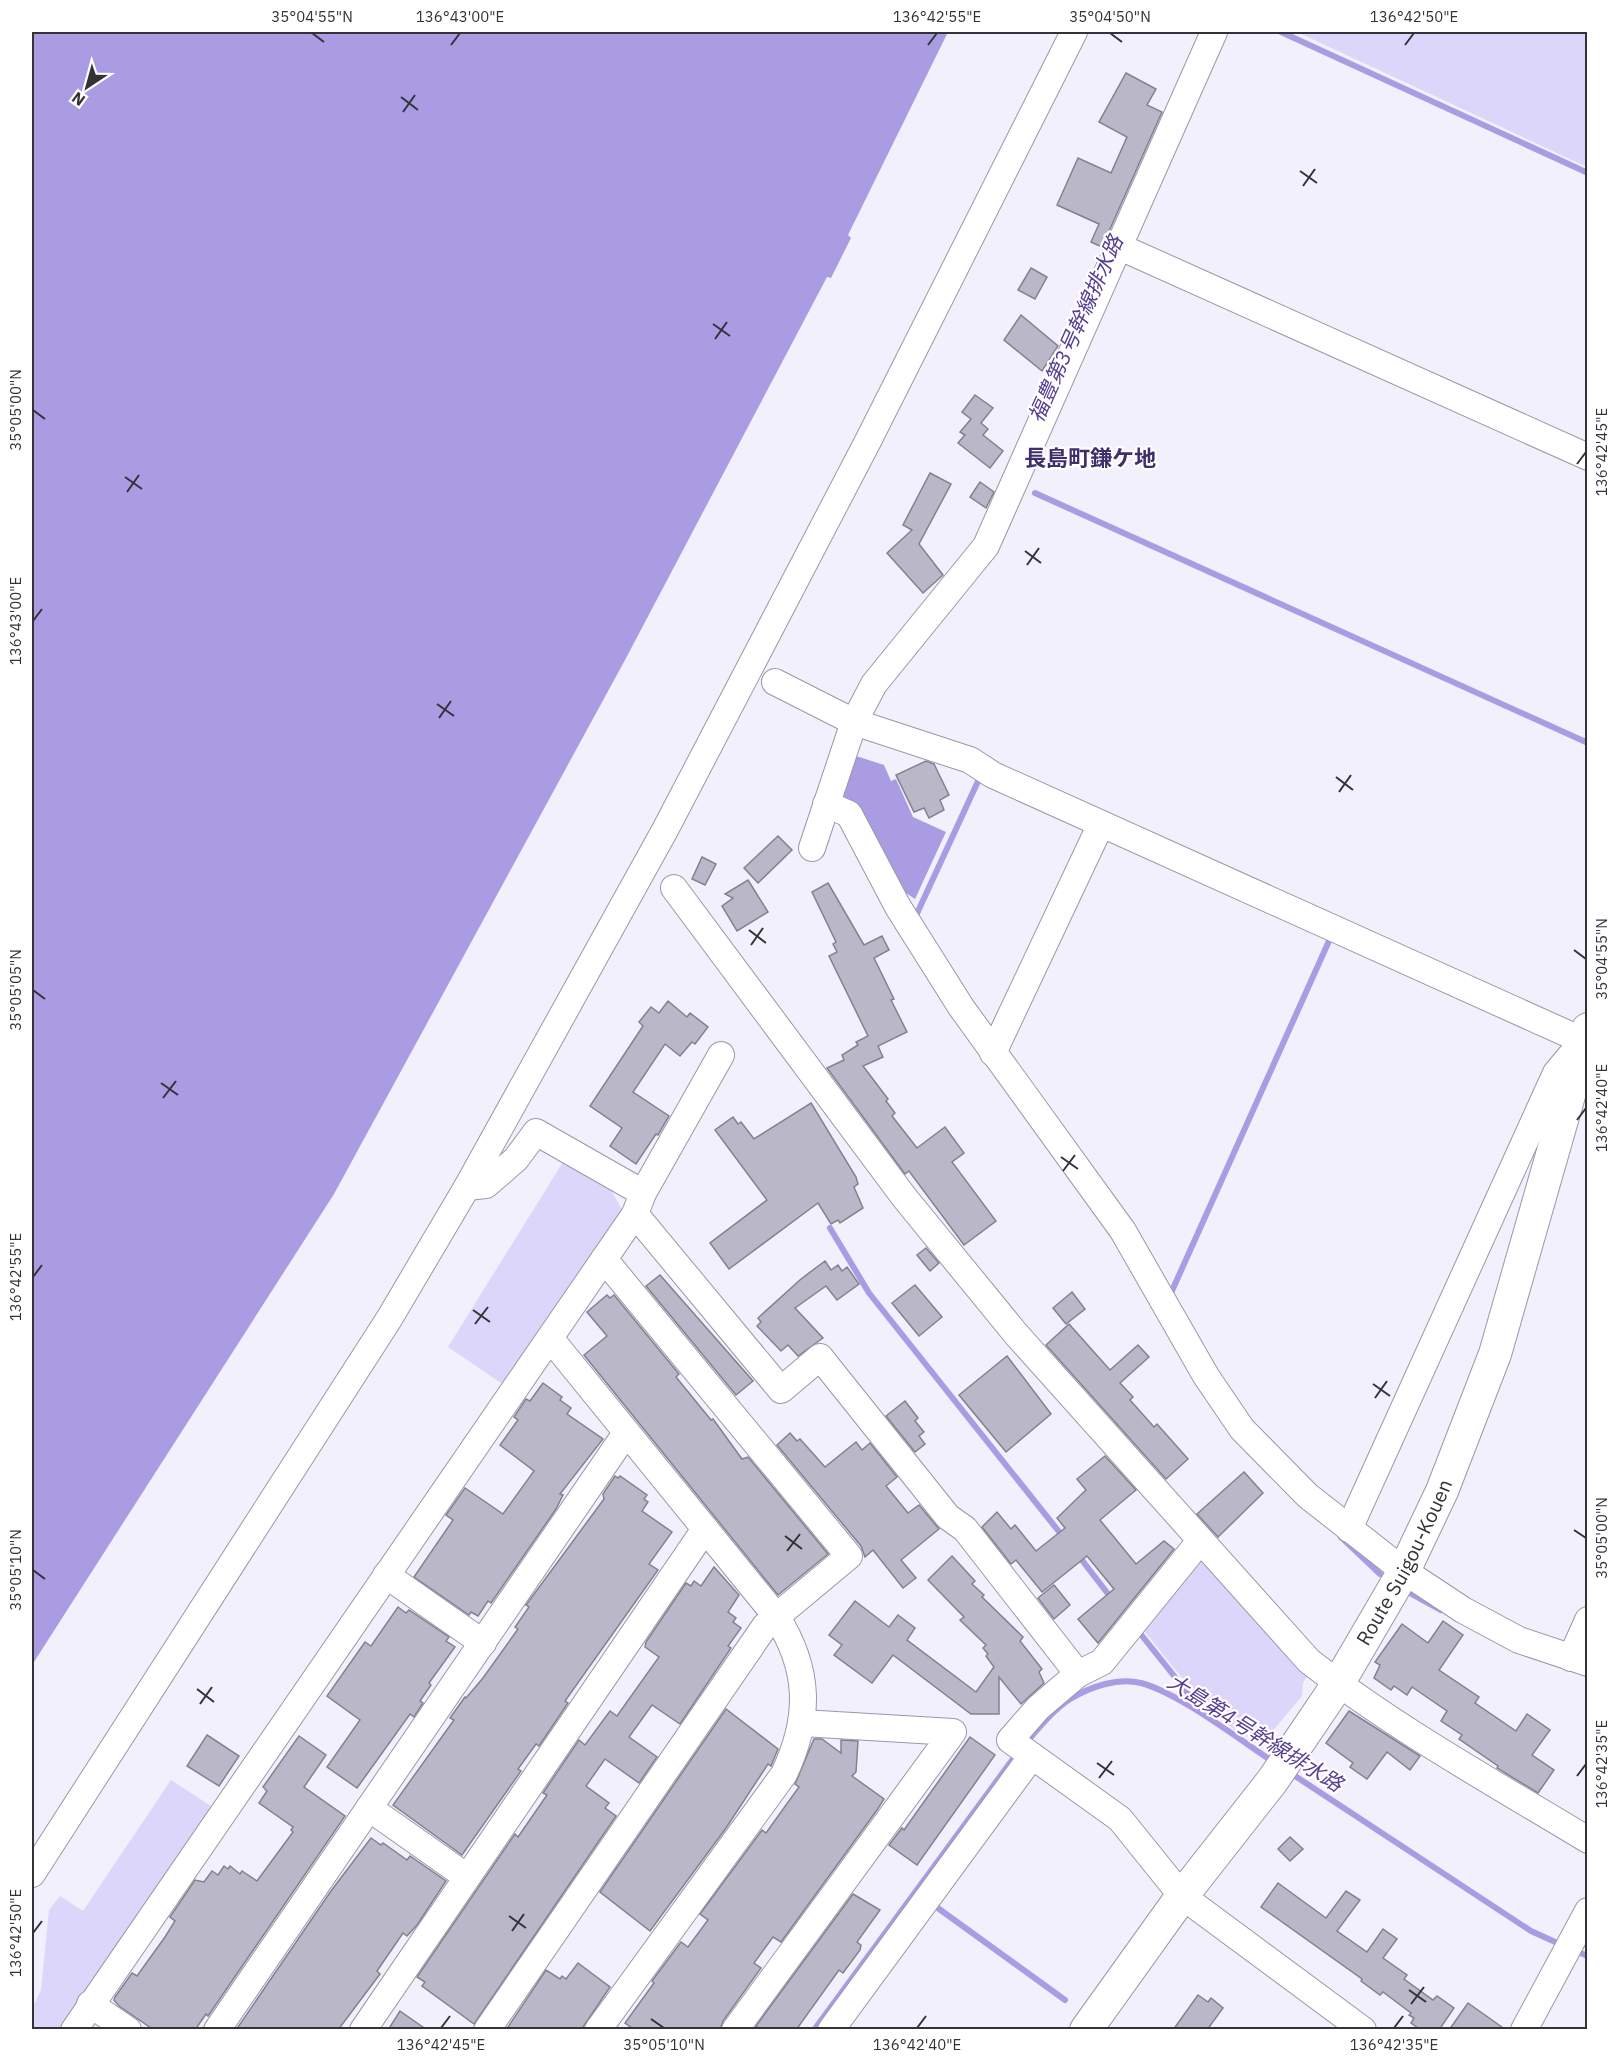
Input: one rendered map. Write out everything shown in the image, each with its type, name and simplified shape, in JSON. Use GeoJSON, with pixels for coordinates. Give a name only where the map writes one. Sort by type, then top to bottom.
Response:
{"type":"FeatureCollection","features":[{"type":"Feature","properties":{"kind":"main road","name":"Route Suigou-Kouen"},"geometry":{"type":"LineString","coordinates":[[1086,2030],[1182,1896],[1281,1768],[1338,1684],[1404,1571],[1442,1491],[1495,1354],[1586,1038]]}},
{"type":"Feature","properties":{"kind":"street"},"geometry":{"type":"LineString","coordinates":[[32,1875],[382,1329],[467,1188],[665,830],[868,441],[1074,32]]}},
{"type":"Feature","properties":{"kind":"street"},"geometry":{"type":"LineString","coordinates":[[812,848],[854,722],[874,684],[986,546],[1127,250],[1214,32]]}},
{"type":"Feature","properties":{"kind":"street"},"geometry":{"type":"LineString","coordinates":[[1127,250],[1587,457]]}},
{"type":"Feature","properties":{"kind":"street"},"geometry":{"type":"LineString","coordinates":[[775,682],[854,722],[970,760],[993,775],[1101,824],[1586,1038],[1556,1073],[1349,1529]]}},
{"type":"Feature","properties":{"kind":"street"},"geometry":{"type":"LineString","coordinates":[[826,804],[849,814],[898,907],[960,1007],[1123,1231],[1206,1376],[1242,1429],[1308,1496],[1404,1571],[1463,1610],[1519,1640],[1579,1660],[1587,1620]]}},
{"type":"Feature","properties":{"kind":"street"},"geometry":{"type":"LineString","coordinates":[[993,1053],[1101,824]]}},
{"type":"Feature","properties":{"kind":"street"},"geometry":{"type":"LineString","coordinates":[[674,888],[904,1197],[1016,1334],[1309,1662],[1338,1684],[1587,1840]]}},
{"type":"Feature","properties":{"kind":"street"},"geometry":{"type":"LineString","coordinates":[[74,2030],[604,1259],[639,1203],[722,1055]]}},
{"type":"Feature","properties":{"kind":"street"},"geometry":{"type":"LineString","coordinates":[[467,1188],[486,1185],[516,1159],[536,1132],[639,1203],[781,1390],[820,1357],[948,1517],[965,1529],[1078,1674]]}},
{"type":"Feature","properties":{"kind":"street"},"geometry":{"type":"LineString","coordinates":[[487,2030],[758,1636],[776,1616],[849,1556],[604,1259]]}},
{"type":"Feature","properties":{"kind":"street"},"geometry":{"type":"LineString","coordinates":[[549,1338],[776,1616],[799,1661],[803,1690],[802,1723],[795,1751],[784,1774],[598,2030]]}},
{"type":"Feature","properties":{"kind":"street"},"geometry":{"type":"LineString","coordinates":[[217,2030],[626,1433]]}},
{"type":"Feature","properties":{"kind":"street"},"geometry":{"type":"LineString","coordinates":[[363,2030],[705,1529]]}},
{"type":"Feature","properties":{"kind":"street"},"geometry":{"type":"LineString","coordinates":[[1200,1541],[1102,1662],[1078,1674],[1038,1708],[1010,1740],[1120,1819],[1182,1896],[1363,2030]]}},
{"type":"Feature","properties":{"kind":"street"},"geometry":{"type":"LineString","coordinates":[[386,1575],[483,1643]]}},
{"type":"Feature","properties":{"kind":"street"},"geometry":{"type":"LineString","coordinates":[[735,2030],[953,1732],[802,1723]]}},
{"type":"Feature","properties":{"kind":"street"},"geometry":{"type":"LineString","coordinates":[[831,2030],[1025,1751]]}},
{"type":"Feature","properties":{"kind":"street"},"geometry":{"type":"LineString","coordinates":[[369,1808],[467,1877]]}},
{"type":"Feature","properties":{"kind":"street"},"geometry":{"type":"LineString","coordinates":[[1524,2030],[1587,1911]]}},
{"type":"Feature","properties":{"kind":"street"},"geometry":{"type":"LineString","coordinates":[[90,2004],[128,2030]]}},
{"type":"Feature","properties":{"kind":"shaded area"},"geometry":{"type":"Polygon","coordinates":[[[32,32],[948,32],[848,235],[851,238],[831,278],[827,277],[625,660],[334,1194],[32,1665],[32,32]]]}},
{"type":"Feature","properties":{"kind":"shaded area"},"geometry":{"type":"Polygon","coordinates":[[[1297,32],[1587,32],[1587,167],[1297,32]]]}},
{"type":"Feature","properties":{"kind":"shaded area"},"geometry":{"type":"Polygon","coordinates":[[[853,755],[884,765],[891,781],[896,779],[913,817],[946,832],[915,899],[906,893],[858,808],[837,801],[853,755]]]}},
{"type":"Feature","properties":{"kind":"shaded area"},"geometry":{"type":"Polygon","coordinates":[[[563,1162],[608,1185],[624,1213],[504,1385],[448,1347],[563,1162]]]}},
{"type":"Feature","properties":{"kind":"shaded area"},"geometry":{"type":"Polygon","coordinates":[[[1197,1555],[1207,1558],[1309,1673],[1303,1683],[1302,1696],[1264,1741],[1249,1738],[1215,1713],[1141,1627],[1197,1555]]]}},
{"type":"Feature","properties":{"kind":"shaded area"},"geometry":{"type":"Polygon","coordinates":[[[171,1780],[214,1808],[63,2029],[32,2030],[32,2008],[41,1990],[49,1910],[60,1896],[83,1911],[171,1780]]]}},
{"type":"Feature","properties":{"kind":"building"},"geometry":{"type":"Polygon","coordinates":[[[1126,73],[1156,89],[1147,105],[1162,112],[1102,247],[1091,242],[1099,224],[1057,205],[1078,158],[1111,173],[1127,137],[1099,122],[1126,73]]]}},
{"type":"Feature","properties":{"kind":"building"},"geometry":{"type":"Polygon","coordinates":[[[1031,268],[1047,277],[1035,299],[1018,290],[1031,268]]]}},
{"type":"Feature","properties":{"kind":"building"},"geometry":{"type":"Polygon","coordinates":[[[1021,315],[1058,346],[1042,371],[1004,340],[1021,315]]]}},
{"type":"Feature","properties":{"kind":"building"},"geometry":{"type":"Polygon","coordinates":[[[975,395],[993,408],[981,423],[988,429],[983,435],[1003,451],[990,468],[958,443],[965,435],[960,432],[971,419],[962,412],[975,395]]]}},
{"type":"Feature","properties":{"kind":"building"},"geometry":{"type":"Polygon","coordinates":[[[930,473],[951,484],[919,544],[943,575],[923,593],[887,553],[912,530],[903,525],[930,473]]]}},
{"type":"Feature","properties":{"kind":"building"},"geometry":{"type":"Polygon","coordinates":[[[980,482],[994,492],[986,508],[970,497],[980,482]]]}},
{"type":"Feature","properties":{"kind":"building"},"geometry":{"type":"Polygon","coordinates":[[[926,761],[934,764],[949,795],[940,800],[944,810],[929,818],[924,808],[914,812],[896,775],[926,761]]]}},
{"type":"Feature","properties":{"kind":"building"},"geometry":{"type":"Polygon","coordinates":[[[778,836],[792,850],[758,883],[744,868],[778,836]]]}},
{"type":"Feature","properties":{"kind":"building"},"geometry":{"type":"Polygon","coordinates":[[[702,857],[716,864],[705,885],[692,879],[702,857]]]}},
{"type":"Feature","properties":{"kind":"building"},"geometry":{"type":"Polygon","coordinates":[[[748,880],[768,912],[737,931],[722,906],[733,898],[725,894],[748,880]]]}},
{"type":"Feature","properties":{"kind":"building"},"geometry":{"type":"Polygon","coordinates":[[[828,883],[864,945],[882,936],[889,950],[874,958],[907,1032],[878,1046],[883,1057],[863,1066],[888,1099],[886,1101],[895,1113],[892,1116],[917,1148],[945,1127],[964,1153],[952,1162],[996,1221],[964,1245],[909,1171],[905,1174],[827,1068],[844,1060],[842,1055],[858,1045],[856,1042],[868,1036],[829,956],[837,952],[833,944],[836,942],[812,892],[828,883]]]}},
{"type":"Feature","properties":{"kind":"building"},"geometry":{"type":"Polygon","coordinates":[[[668,1001],[687,1017],[690,1013],[708,1027],[695,1044],[692,1042],[680,1056],[665,1044],[633,1092],[669,1116],[636,1164],[610,1146],[622,1128],[590,1106],[643,1026],[639,1022],[651,1007],[659,1013],[668,1001]]]}},
{"type":"Feature","properties":{"kind":"building"},"geometry":{"type":"Polygon","coordinates":[[[811,1103],[856,1177],[858,1184],[854,1187],[863,1208],[840,1223],[838,1220],[831,1224],[818,1203],[729,1269],[710,1243],[767,1200],[715,1130],[733,1117],[738,1124],[741,1122],[754,1139],[811,1103]]]}},
{"type":"Feature","properties":{"kind":"building"},"geometry":{"type":"Polygon","coordinates":[[[926,1248],[939,1263],[930,1271],[917,1255],[926,1248]]]}},
{"type":"Feature","properties":{"kind":"building"},"geometry":{"type":"Polygon","coordinates":[[[825,1261],[831,1270],[838,1265],[842,1271],[847,1267],[859,1284],[837,1300],[826,1286],[795,1308],[823,1338],[798,1356],[788,1345],[781,1351],[757,1326],[761,1322],[758,1318],[801,1279],[825,1261]]]}},
{"type":"Feature","properties":{"kind":"building"},"geometry":{"type":"Polygon","coordinates":[[[660,1275],[753,1381],[736,1395],[646,1286],[660,1275]]]}},
{"type":"Feature","properties":{"kind":"building"},"geometry":{"type":"Polygon","coordinates":[[[915,1285],[942,1317],[919,1336],[892,1303],[915,1285]]]}},
{"type":"Feature","properties":{"kind":"building"},"geometry":{"type":"Polygon","coordinates":[[[1072,1292],[1085,1309],[1066,1324],[1053,1308],[1072,1292]]]}},
{"type":"Feature","properties":{"kind":"building"},"geometry":{"type":"Polygon","coordinates":[[[607,1295],[610,1298],[614,1295],[679,1374],[676,1377],[711,1420],[713,1419],[742,1459],[748,1457],[828,1554],[778,1595],[584,1355],[607,1336],[587,1312],[607,1295]]]}},
{"type":"Feature","properties":{"kind":"building"},"geometry":{"type":"Polygon","coordinates":[[[1069,1324],[1110,1370],[1138,1345],[1149,1357],[1120,1383],[1133,1397],[1130,1400],[1154,1427],[1157,1424],[1188,1459],[1166,1479],[1046,1345],[1069,1324]]]}},
{"type":"Feature","properties":{"kind":"building"},"geometry":{"type":"Polygon","coordinates":[[[1007,1356],[1051,1414],[1006,1452],[959,1395],[1007,1356]]]}},
{"type":"Feature","properties":{"kind":"building"},"geometry":{"type":"Polygon","coordinates":[[[543,1383],[562,1397],[560,1400],[571,1408],[567,1414],[603,1439],[560,1494],[563,1495],[556,1509],[491,1603],[488,1601],[478,1616],[471,1612],[469,1615],[414,1577],[453,1520],[446,1515],[465,1488],[503,1514],[534,1471],[500,1445],[518,1420],[514,1417],[526,1399],[530,1401],[543,1383]]]}},
{"type":"Feature","properties":{"kind":"building"},"geometry":{"type":"Polygon","coordinates":[[[905,1401],[918,1418],[915,1421],[924,1432],[919,1436],[925,1444],[915,1452],[886,1416],[905,1401]]]}},
{"type":"Feature","properties":{"kind":"building"},"geometry":{"type":"Polygon","coordinates":[[[790,1433],[797,1441],[800,1439],[825,1467],[856,1442],[862,1450],[870,1443],[897,1477],[886,1486],[908,1513],[919,1505],[939,1529],[901,1560],[916,1578],[903,1588],[873,1550],[865,1557],[861,1546],[777,1445],[790,1433]]]}},
{"type":"Feature","properties":{"kind":"building"},"geometry":{"type":"Polygon","coordinates":[[[1105,1456],[1136,1490],[1100,1520],[1136,1564],[1164,1541],[1174,1549],[1098,1643],[1078,1619],[1114,1589],[1087,1556],[1042,1592],[1016,1560],[1011,1564],[982,1527],[997,1512],[1011,1529],[1015,1525],[1036,1551],[1065,1528],[1057,1518],[1086,1490],[1077,1479],[1105,1456]]]}},
{"type":"Feature","properties":{"kind":"building"},"geometry":{"type":"Polygon","coordinates":[[[1244,1472],[1263,1493],[1218,1537],[1197,1514],[1244,1472]]]}},
{"type":"Feature","properties":{"kind":"building"},"geometry":{"type":"Polygon","coordinates":[[[615,1476],[618,1478],[620,1476],[647,1495],[644,1499],[648,1502],[642,1511],[672,1532],[649,1564],[658,1570],[565,1701],[568,1703],[539,1746],[536,1744],[518,1769],[521,1771],[462,1855],[393,1805],[454,1720],[450,1718],[483,1678],[518,1629],[515,1627],[529,1607],[526,1605],[604,1499],[603,1494],[615,1476]]]}},
{"type":"Feature","properties":{"kind":"building"},"geometry":{"type":"Polygon","coordinates":[[[952,1556],[975,1581],[972,1584],[984,1595],[982,1597],[1023,1637],[1020,1641],[1042,1669],[1039,1672],[1044,1683],[1021,1704],[999,1677],[999,1714],[971,1714],[893,1655],[872,1683],[834,1655],[842,1645],[829,1635],[855,1601],[889,1627],[898,1615],[915,1628],[907,1640],[976,1692],[994,1667],[983,1648],[986,1645],[960,1620],[964,1617],[928,1580],[952,1556]]]}},
{"type":"Feature","properties":{"kind":"building"},"geometry":{"type":"Polygon","coordinates":[[[714,1567],[739,1595],[728,1612],[736,1618],[733,1622],[741,1628],[728,1646],[731,1648],[680,1724],[652,1705],[629,1737],[657,1757],[639,1783],[605,1759],[586,1786],[609,1803],[605,1808],[616,1816],[474,2024],[422,1986],[425,1982],[417,1977],[515,1834],[518,1837],[547,1795],[543,1793],[579,1740],[585,1745],[610,1711],[617,1716],[659,1657],[645,1647],[646,1642],[686,1583],[691,1586],[694,1581],[701,1586],[714,1567]]]}},
{"type":"Feature","properties":{"kind":"building"},"geometry":{"type":"Polygon","coordinates":[[[1054,1585],[1070,1605],[1054,1619],[1038,1598],[1054,1585]]]}},
{"type":"Feature","properties":{"kind":"building"},"geometry":{"type":"Polygon","coordinates":[[[398,1607],[406,1613],[409,1610],[449,1637],[446,1641],[455,1647],[429,1683],[431,1685],[420,1701],[423,1703],[414,1717],[410,1714],[357,1788],[327,1767],[360,1720],[327,1696],[365,1642],[371,1646],[398,1607]]]}},
{"type":"Feature","properties":{"kind":"building"},"geometry":{"type":"Polygon","coordinates":[[[1443,1621],[1463,1635],[1439,1670],[1479,1697],[1475,1703],[1516,1731],[1527,1714],[1550,1730],[1532,1755],[1554,1770],[1538,1793],[1497,1768],[1498,1766],[1459,1739],[1462,1735],[1441,1721],[1447,1711],[1412,1687],[1407,1695],[1394,1686],[1391,1690],[1374,1678],[1380,1665],[1375,1662],[1402,1624],[1428,1643],[1443,1621]]]}},
{"type":"Feature","properties":{"kind":"building"},"geometry":{"type":"Polygon","coordinates":[[[726,1709],[778,1749],[771,1766],[768,1764],[726,1828],[650,1931],[600,1892],[726,1709]]]}},
{"type":"Feature","properties":{"kind":"building"},"geometry":{"type":"Polygon","coordinates":[[[1349,1711],[1420,1756],[1410,1770],[1387,1752],[1367,1779],[1350,1767],[1353,1763],[1326,1743],[1349,1711]]]}},
{"type":"Feature","properties":{"kind":"building"},"geometry":{"type":"Polygon","coordinates":[[[207,1735],[239,1756],[219,1786],[187,1766],[207,1735]]]}},
{"type":"Feature","properties":{"kind":"building"},"geometry":{"type":"Polygon","coordinates":[[[299,1736],[326,1755],[304,1787],[345,1816],[208,2016],[206,2014],[195,2030],[154,2030],[119,2006],[114,2000],[115,1997],[132,1973],[137,1976],[165,1937],[175,1921],[170,1917],[195,1880],[204,1882],[212,1871],[218,1875],[224,1866],[228,1869],[230,1866],[240,1874],[242,1871],[257,1881],[293,1832],[291,1830],[293,1827],[259,1803],[267,1791],[263,1787],[299,1736]]]}},
{"type":"Feature","properties":{"kind":"building"},"geometry":{"type":"Polygon","coordinates":[[[970,1737],[995,1755],[917,1865],[889,1845],[902,1828],[904,1830],[970,1737]]]}},
{"type":"Feature","properties":{"kind":"building"},"geometry":{"type":"Polygon","coordinates":[[[814,1739],[822,1739],[841,1753],[841,1740],[858,1741],[856,1772],[852,1776],[884,1799],[781,1942],[773,1937],[754,1963],[761,1968],[723,2021],[720,2030],[635,2030],[625,2023],[654,1983],[652,1981],[681,1942],[688,1947],[708,1920],[700,1914],[762,1830],[766,1833],[799,1787],[795,1784],[814,1739]]]}},
{"type":"Feature","properties":{"kind":"building"},"geometry":{"type":"Polygon","coordinates":[[[1290,1837],[1303,1849],[1290,1861],[1278,1849],[1290,1837]]]}},
{"type":"Feature","properties":{"kind":"building"},"geometry":{"type":"Polygon","coordinates":[[[371,1838],[381,1845],[383,1843],[407,1860],[410,1856],[446,1881],[417,1925],[407,1936],[403,1933],[377,1971],[380,1974],[338,2030],[236,2030],[331,1891],[371,1838]]]}},
{"type":"Feature","properties":{"kind":"building"},"geometry":{"type":"Polygon","coordinates":[[[1278,1883],[1326,1918],[1346,1891],[1360,1900],[1337,1931],[1367,1952],[1383,1929],[1397,1939],[1383,1958],[1407,1975],[1404,1979],[1433,2000],[1437,1996],[1454,2008],[1439,2030],[1421,2030],[1411,2023],[1414,2018],[1409,2015],[1411,2013],[1383,1992],[1380,1995],[1361,1981],[1362,1979],[1261,1907],[1278,1883]]]}},
{"type":"Feature","properties":{"kind":"building"},"geometry":{"type":"Polygon","coordinates":[[[853,1894],[880,1910],[857,1942],[861,1945],[860,1950],[843,1973],[839,1970],[796,2030],[761,2030],[756,2026],[853,1894]]]}},
{"type":"Feature","properties":{"kind":"building"},"geometry":{"type":"Polygon","coordinates":[[[578,1963],[610,1987],[581,2030],[506,2030],[546,1970],[560,1979],[562,1976],[566,1979],[578,1963]]]}},
{"type":"Feature","properties":{"kind":"building"},"geometry":{"type":"Polygon","coordinates":[[[1198,1995],[1208,2002],[1211,1998],[1223,2008],[1207,2030],[1173,2030],[1198,1995]]]}},
{"type":"Feature","properties":{"kind":"building"},"geometry":{"type":"Polygon","coordinates":[[[1468,2003],[1506,2030],[1449,2030],[1468,2003]]]}},
{"type":"Feature","properties":{"kind":"building"},"geometry":{"type":"Polygon","coordinates":[[[400,2011],[427,2030],[388,2030],[400,2011]]]}},
{"type":"Feature","properties":{"kind":"waterway"},"geometry":{"type":"LineString","coordinates":[[1281,32],[1588,173]]}},
{"type":"Feature","properties":{"kind":"waterway"},"geometry":{"type":"LineString","coordinates":[[1035,493],[1588,743]]}},
{"type":"Feature","properties":{"kind":"waterway"},"geometry":{"type":"LineString","coordinates":[[914,920],[980,777]]}},
{"type":"Feature","properties":{"kind":"waterway"},"geometry":{"type":"LineString","coordinates":[[1171,1293],[1329,941]]}},
{"type":"Feature","properties":{"kind":"waterway"},"geometry":{"type":"LineString","coordinates":[[830,1228],[869,1293],[1064,1538]]}},
{"type":"Feature","properties":{"kind":"waterway"},"geometry":{"type":"LineString","coordinates":[[1341,1537],[1380,1574]]}},
{"type":"Feature","properties":{"kind":"waterway"},"geometry":{"type":"LineString","coordinates":[[1078,1555],[1112,1599]]}},
{"type":"Feature","properties":{"kind":"waterway"},"geometry":{"type":"LineString","coordinates":[[1410,1593],[1441,1610]]}},
{"type":"Feature","properties":{"kind":"waterway"},"geometry":{"type":"LineString","coordinates":[[1139,1632],[1206,1716]]}},
{"type":"Feature","properties":{"kind":"waterway","name":"大島第4号幹線排水路"},"geometry":{"type":"LineString","coordinates":[[1025,1744],[1052,1714],[1070,1699],[1104,1684],[1132,1681],[1173,1696],[1275,1763]]}},
{"type":"Feature","properties":{"kind":"waterway","name":"大島第4号幹線排水路"},"geometry":{"type":"LineString","coordinates":[[814,2030],[1018,1752]]}},
{"type":"Feature","properties":{"kind":"waterway","name":"大島第4号幹線排水路"},"geometry":{"type":"LineString","coordinates":[[1289,1772],[1531,1931],[1564,1946]]}},
{"type":"Feature","properties":{"kind":"waterway"},"geometry":{"type":"LineString","coordinates":[[935,1906],[1065,2000]]}},
{"type":"Feature","properties":{"kind":"waterway","name":"大島第4号幹線排水路"},"geometry":{"type":"LineString","coordinates":[[1573,1950],[1588,1956]]}},
{"type":"Feature","properties":{"kind":"district","name":"長島町鎌ケ地"},"geometry":{"type":"Point","coordinates":[1090,458]}},
{"type":"Feature","properties":{"kind":"water label","name":"福豊第3号幹線排水路"},"geometry":{"type":"Point","coordinates":[1076,329]}}]}
